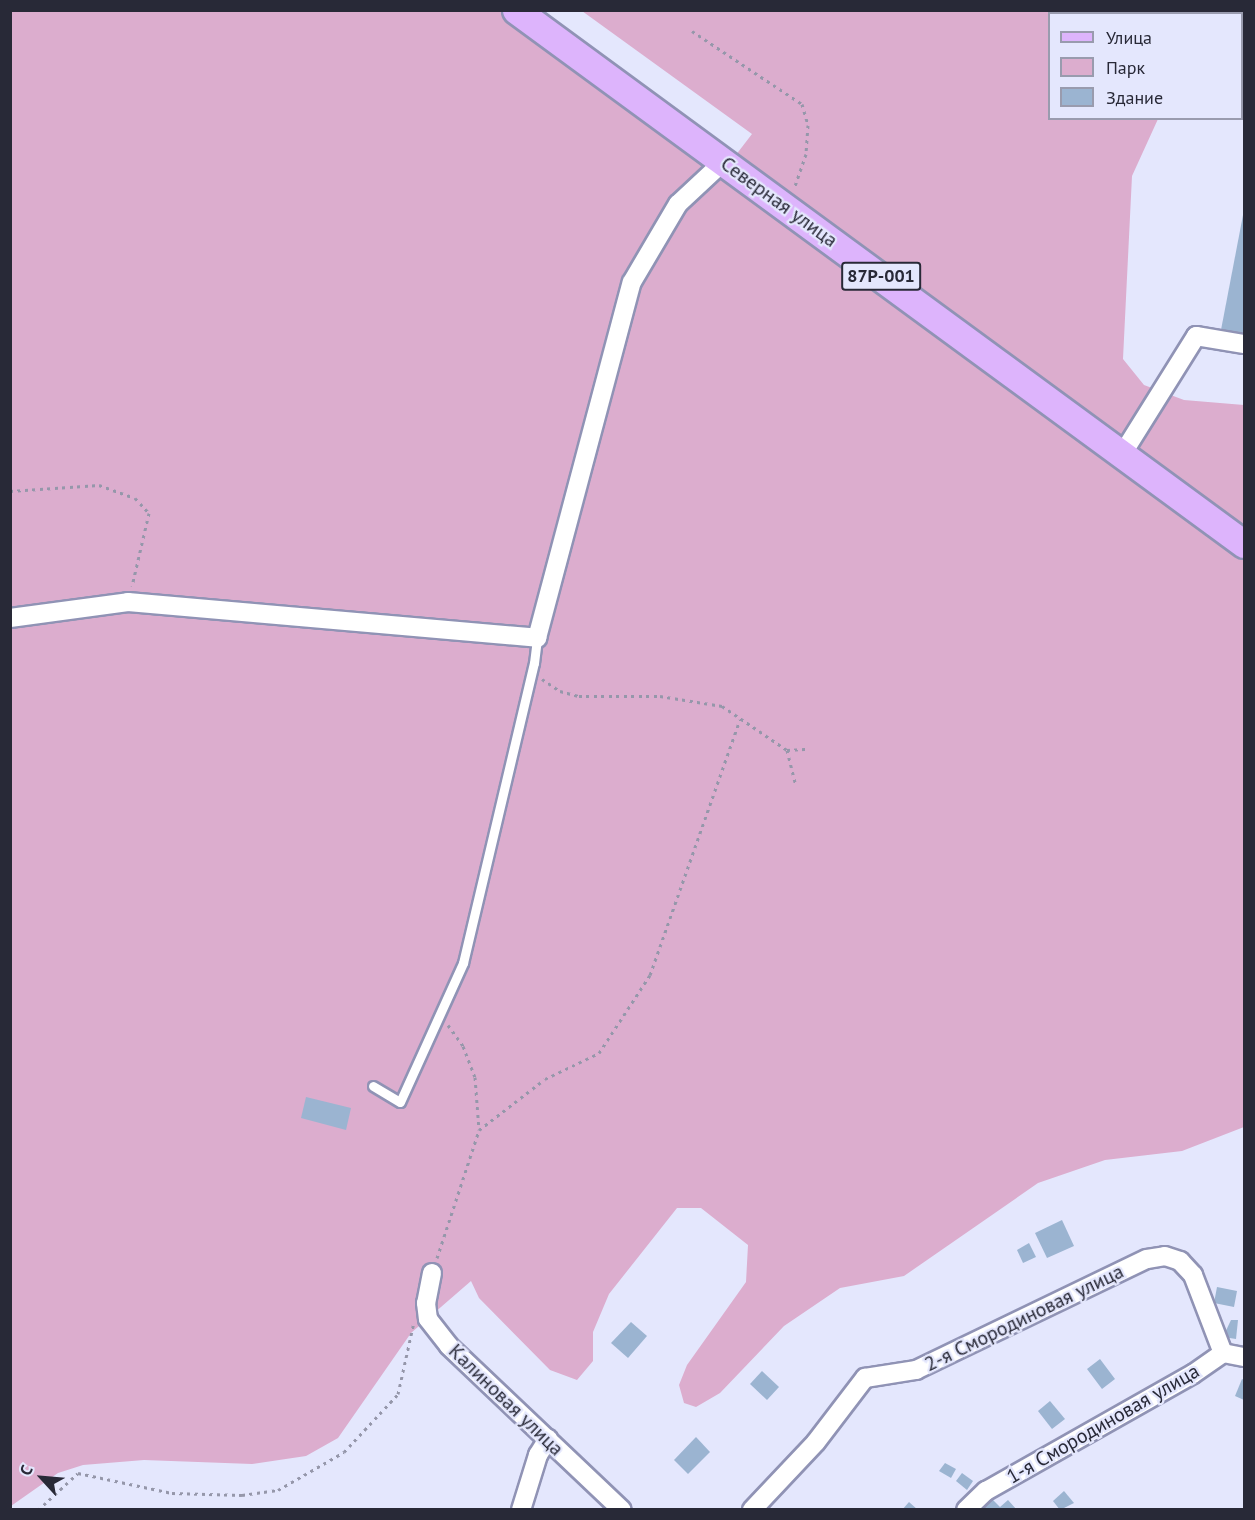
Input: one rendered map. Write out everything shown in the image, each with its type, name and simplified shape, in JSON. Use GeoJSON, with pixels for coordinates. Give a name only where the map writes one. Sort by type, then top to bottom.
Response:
{"type":"FeatureCollection","features":[{"type":"Feature","properties":{"kind":"main road","name":"Северная улица"},"geometry":{"type":"LineString","coordinates":[[516,10],[1245,544]]}},
{"type":"Feature","properties":{"kind":"street"},"geometry":{"type":"LineString","coordinates":[[10,618],[128,602],[537,638],[632,282],[678,204],[723,162]]}},
{"type":"Feature","properties":{"kind":"street"},"geometry":{"type":"LineString","coordinates":[[1123,453],[1196,336],[1245,344]]}},
{"type":"Feature","properties":{"kind":"street","name":"2-я Смородиновая улица"},"geometry":{"type":"LineString","coordinates":[[752,1509],[816,1442],[865,1378],[916,1370],[1147,1259],[1165,1256],[1180,1261],[1192,1275],[1223,1353]]}},
{"type":"Feature","properties":{"kind":"street"},"geometry":{"type":"LineString","coordinates":[[426,1303],[432,1273]]}},
{"type":"Feature","properties":{"kind":"street","name":"Калиновая улица"},"geometry":{"type":"LineString","coordinates":[[426,1303],[428,1320],[449,1346],[622,1509]]}},
{"type":"Feature","properties":{"kind":"street"},"geometry":{"type":"LineString","coordinates":[[1223,1353],[1245,1357]]}},
{"type":"Feature","properties":{"kind":"street","name":"1-я Смородиновая улица"},"geometry":{"type":"LineString","coordinates":[[966,1509],[986,1491],[1193,1374],[1223,1353]]}},
{"type":"Feature","properties":{"kind":"street"},"geometry":{"type":"LineString","coordinates":[[521,1509],[537,1455],[548,1439]]}},
{"type":"Feature","properties":{"kind":"lane"},"geometry":{"type":"LineString","coordinates":[[373,1086],[400,1102],[442,1016],[463,963],[537,638]]}},
{"type":"Feature","properties":{"kind":"path"},"geometry":{"type":"LineString","coordinates":[[692,31],[802,105],[808,125],[806,154],[801,178],[783,205]]}},
{"type":"Feature","properties":{"kind":"path"},"geometry":{"type":"LineString","coordinates":[[10,491],[99,485],[135,498],[148,513],[128,602]]}},
{"type":"Feature","properties":{"kind":"path"},"geometry":{"type":"LineString","coordinates":[[531,672],[560,691],[579,696],[660,696],[723,706],[787,750],[809,749]]}},
{"type":"Feature","properties":{"kind":"path"},"geometry":{"type":"LineString","coordinates":[[479,1130],[545,1079],[598,1053],[633,1004],[650,975],[740,719]]}},
{"type":"Feature","properties":{"kind":"path"},"geometry":{"type":"LineString","coordinates":[[787,750],[795,783]]}},
{"type":"Feature","properties":{"kind":"path"},"geometry":{"type":"LineString","coordinates":[[432,1273],[479,1130],[475,1077],[456,1037],[442,1016]]}},
{"type":"Feature","properties":{"kind":"path"},"geometry":{"type":"LineString","coordinates":[[38,1509],[78,1473],[172,1493],[242,1495],[278,1490],[344,1452],[398,1394],[411,1326],[426,1303]]}},
{"type":"Feature","properties":{"kind":"green space"},"geometry":{"type":"Polygon","coordinates":[[[11,11],[503,11],[722,173],[752,134],[582,11],[1244,11],[1243,52],[1243,12],[1048,12],[1048,120],[1158,120],[1132,176],[1123,359],[1144,385],[1184,400],[1244,405],[1244,1127],[1182,1151],[1105,1160],[1038,1183],[904,1276],[840,1288],[784,1326],[720,1393],[696,1407],[684,1403],[679,1385],[687,1365],[746,1282],[748,1245],[701,1208],[677,1208],[609,1294],[593,1332],[593,1361],[577,1380],[550,1370],[479,1298],[471,1281],[411,1333],[338,1438],[306,1456],[252,1464],[144,1460],[83,1465],[58,1473],[11,1506],[11,11]]]}},
{"type":"Feature","properties":{"kind":"building"},"geometry":{"type":"Polygon","coordinates":[[[1244,215],[1244,334],[1221,330],[1244,215]]]}},
{"type":"Feature","properties":{"kind":"building"},"geometry":{"type":"Polygon","coordinates":[[[306,1097],[351,1108],[346,1130],[301,1118],[306,1097]]]}},
{"type":"Feature","properties":{"kind":"building"},"geometry":{"type":"Polygon","coordinates":[[[1062,1220],[1074,1246],[1047,1258],[1035,1233],[1062,1220]]]}},
{"type":"Feature","properties":{"kind":"building"},"geometry":{"type":"Polygon","coordinates":[[[1029,1243],[1036,1257],[1023,1263],[1017,1250],[1029,1243]]]}},
{"type":"Feature","properties":{"kind":"building"},"geometry":{"type":"Polygon","coordinates":[[[1217,1287],[1237,1291],[1234,1307],[1214,1303],[1217,1287]]]}},
{"type":"Feature","properties":{"kind":"building"},"geometry":{"type":"Polygon","coordinates":[[[1231,1320],[1238,1320],[1236,1339],[1223,1337],[1231,1320]]]}},
{"type":"Feature","properties":{"kind":"building"},"geometry":{"type":"Polygon","coordinates":[[[631,1322],[647,1336],[628,1358],[611,1343],[631,1322]]]}},
{"type":"Feature","properties":{"kind":"building"},"geometry":{"type":"Polygon","coordinates":[[[1100,1359],[1115,1379],[1102,1389],[1087,1369],[1100,1359]]]}},
{"type":"Feature","properties":{"kind":"building"},"geometry":{"type":"Polygon","coordinates":[[[762,1371],[779,1387],[767,1400],[750,1384],[762,1371]]]}},
{"type":"Feature","properties":{"kind":"building"},"geometry":{"type":"Polygon","coordinates":[[[1242,1379],[1244,1380],[1244,1400],[1235,1396],[1242,1379]]]}},
{"type":"Feature","properties":{"kind":"building"},"geometry":{"type":"Polygon","coordinates":[[[1050,1401],[1065,1419],[1052,1429],[1038,1411],[1050,1401]]]}},
{"type":"Feature","properties":{"kind":"building"},"geometry":{"type":"Polygon","coordinates":[[[696,1437],[710,1452],[688,1474],[674,1460],[696,1437]]]}},
{"type":"Feature","properties":{"kind":"building"},"geometry":{"type":"Polygon","coordinates":[[[945,1463],[956,1469],[951,1478],[939,1471],[945,1463]]]}},
{"type":"Feature","properties":{"kind":"building"},"geometry":{"type":"Polygon","coordinates":[[[962,1473],[973,1481],[967,1490],[956,1481],[962,1473]]]}},
{"type":"Feature","properties":{"kind":"building"},"geometry":{"type":"Polygon","coordinates":[[[1064,1491],[1074,1503],[1060,1510],[1053,1501],[1064,1491]]]}},
{"type":"Feature","properties":{"kind":"building"},"geometry":{"type":"Polygon","coordinates":[[[992,1499],[1000,1507],[1008,1500],[1017,1510],[981,1510],[992,1499]]]}},
{"type":"Feature","properties":{"kind":"building"},"geometry":{"type":"Polygon","coordinates":[[[909,1502],[918,1510],[902,1510],[909,1502]]]}}]}
